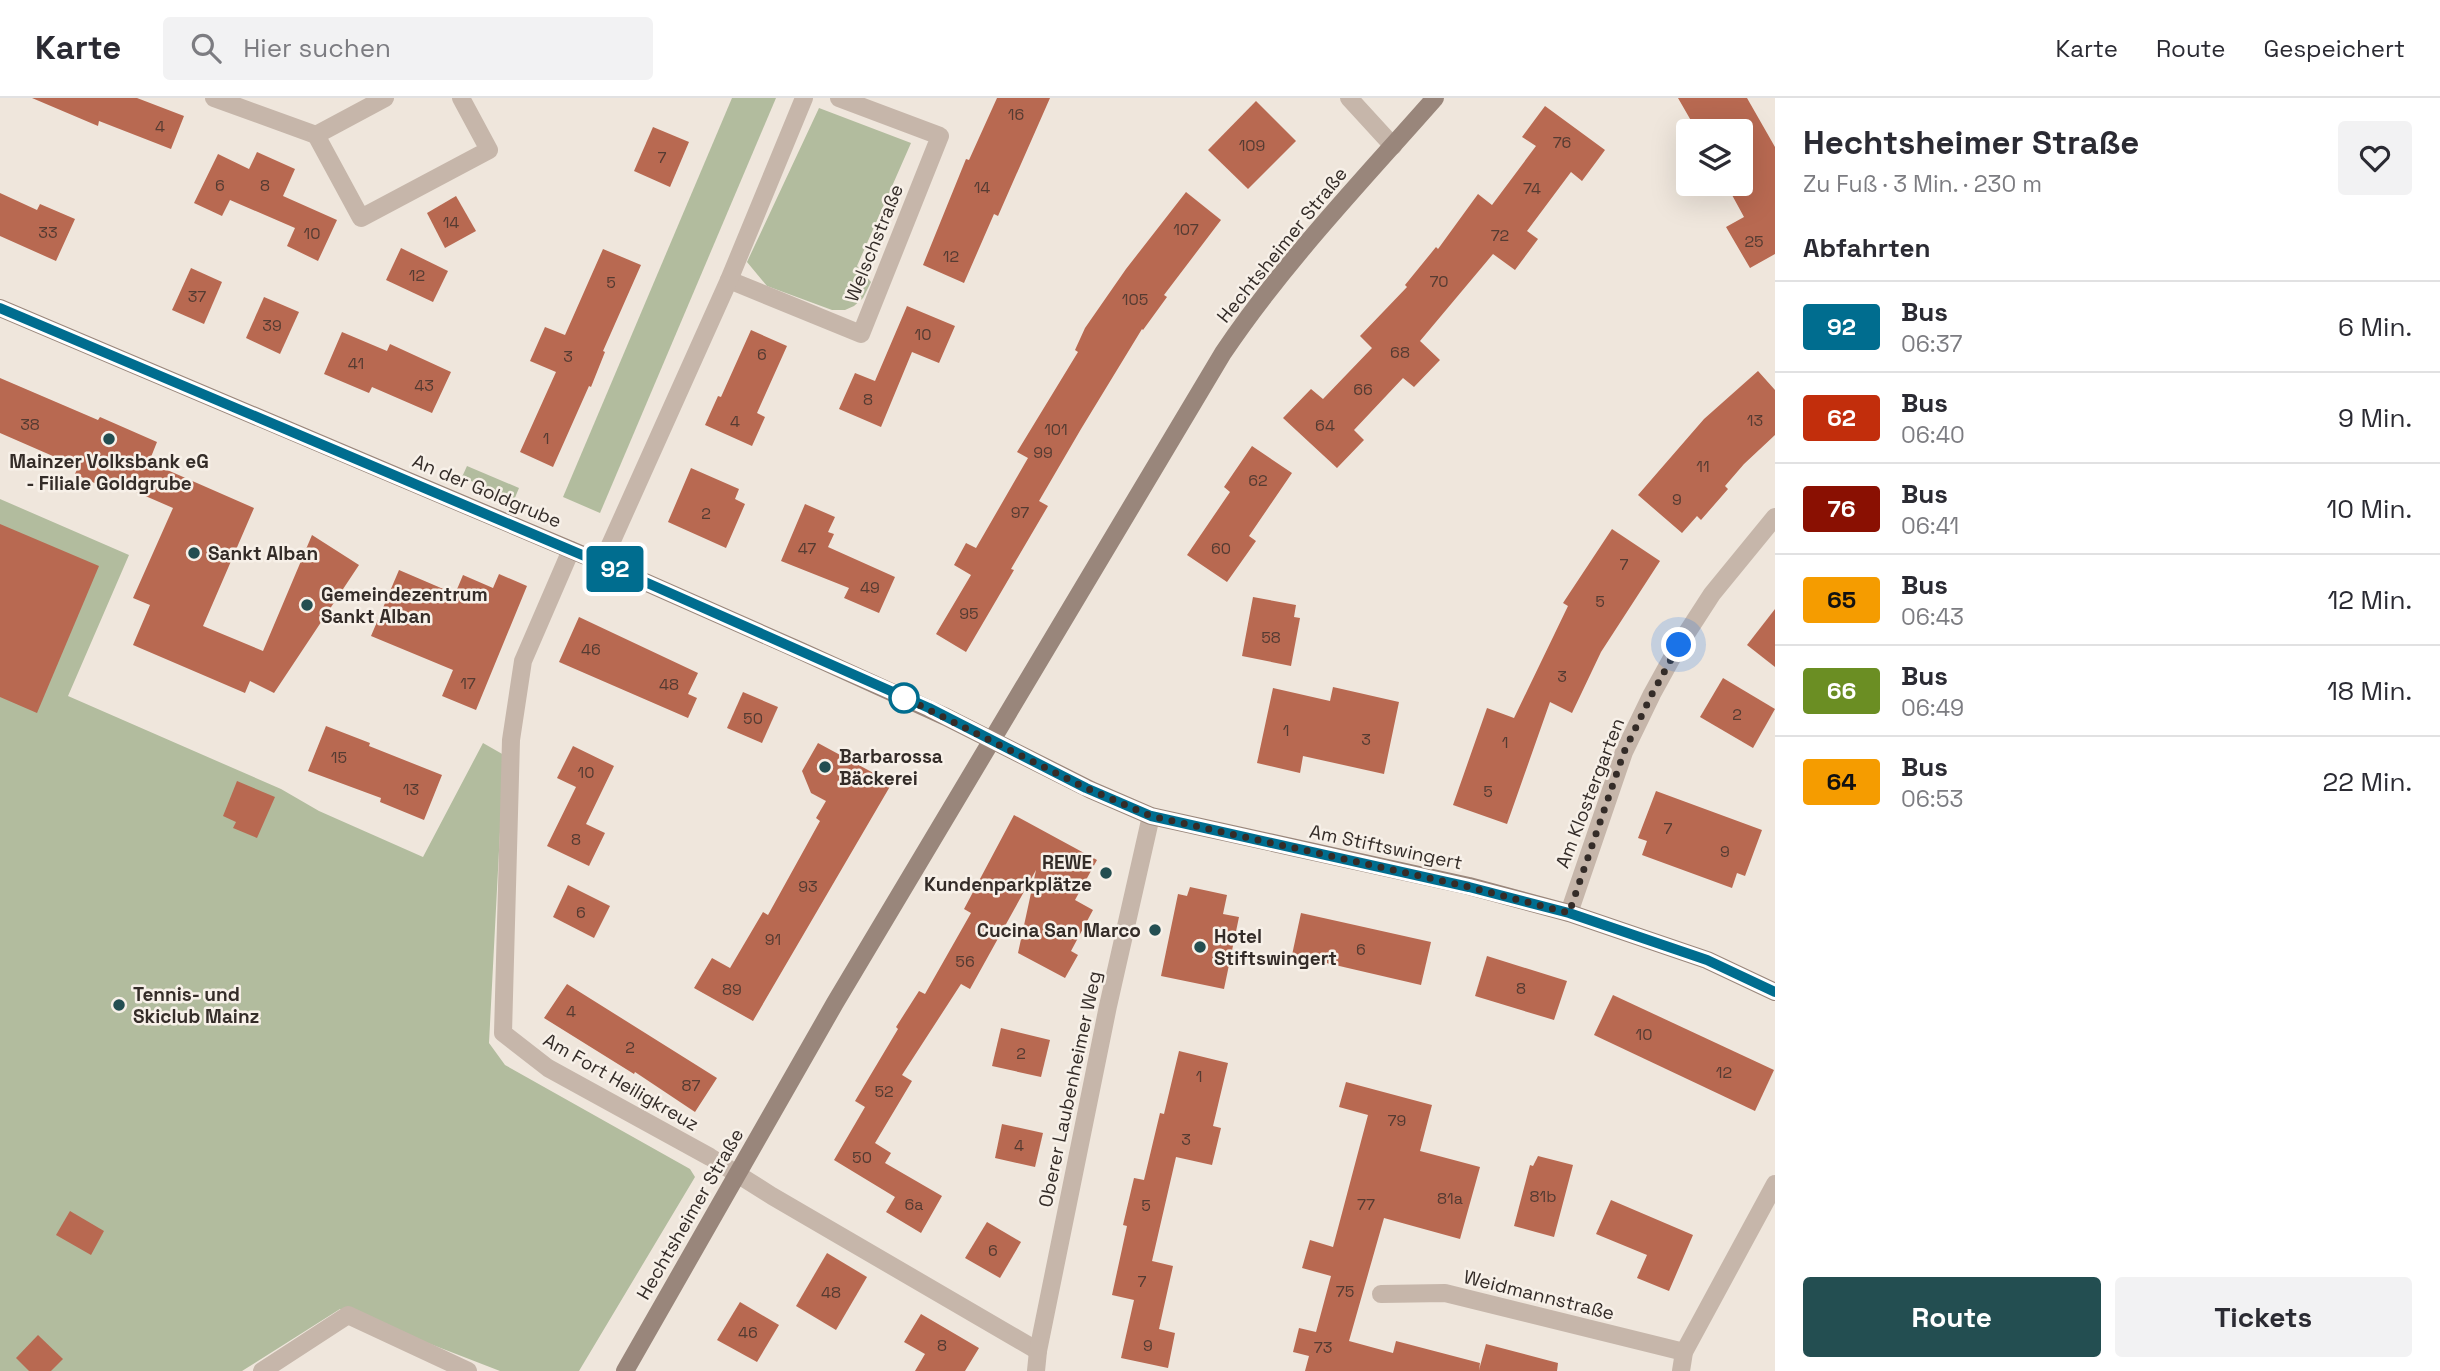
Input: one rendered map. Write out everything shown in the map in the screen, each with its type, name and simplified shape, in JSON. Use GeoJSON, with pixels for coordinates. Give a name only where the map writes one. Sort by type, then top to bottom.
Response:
{"type":"FeatureCollection","features":[{"type":"Feature","properties":{"kind":"street"},"geometry":{"type":"LineString","coordinates":[[214,98],[316,135],[361,218],[489,150],[461,98]]}},
{"type":"Feature","properties":{"kind":"street"},"geometry":{"type":"LineString","coordinates":[[316,135],[385,98]]}},
{"type":"Feature","properties":{"kind":"street"},"geometry":{"type":"LineString","coordinates":[[602,563],[729,280],[804,98]]}},
{"type":"Feature","properties":{"kind":"street","name":"Welschstraße"},"geometry":{"type":"LineString","coordinates":[[729,280],[860,334],[940,136],[839,98]]}},
{"type":"Feature","properties":{"kind":"street"},"geometry":{"type":"LineString","coordinates":[[1349,98],[1393,146]]}},
{"type":"Feature","properties":{"kind":"street","name":"Hechtsheimer Straße"},"geometry":{"type":"LineString","coordinates":[[625,1371],[835,1003],[1223,353],[1250,313],[1317,231],[1435,98]]}},
{"type":"Feature","properties":{"kind":"street","name":"An der Goldgrube"},"geometry":{"type":"LineString","coordinates":[[0,309],[602,563],[929,708],[991,740]]}},
{"type":"Feature","properties":{"kind":"street","name":"Am Klostergarten"},"geometry":{"type":"LineString","coordinates":[[1569,913],[1624,752],[1652,694],[1712,594],[1775,517]]}},
{"type":"Feature","properties":{"kind":"street","name":"Am Fort Heiligkreuz"},"geometry":{"type":"LineString","coordinates":[[571,550],[523,661],[511,740],[503,1034],[548,1068],[710,1157],[1038,1351]]}},
{"type":"Feature","properties":{"kind":"street","name":"Am Stiftswingert"},"geometry":{"type":"LineString","coordinates":[[991,740],[1086,788],[1151,816],[1469,887],[1569,913],[1707,960],[1775,992]]}},
{"type":"Feature","properties":{"kind":"street","name":"Oberer Laubenheimer Weg"},"geometry":{"type":"LineString","coordinates":[[1036,1371],[1108,1006],[1151,816]]}},
{"type":"Feature","properties":{"kind":"street"},"geometry":{"type":"LineString","coordinates":[[1681,1371],[1684,1352],[1775,1184]]}},
{"type":"Feature","properties":{"kind":"street","name":"Weidmannstraße"},"geometry":{"type":"LineString","coordinates":[[1381,1294],[1445,1293],[1684,1352]]}},
{"type":"Feature","properties":{"kind":"street"},"geometry":{"type":"LineString","coordinates":[[262,1371],[348,1315],[468,1371]]}},
{"type":"Feature","properties":{"kind":"green space"},"geometry":{"type":"Polygon","coordinates":[[[732,98],[776,98],[600,513],[563,497],[732,98]]]}},
{"type":"Feature","properties":{"kind":"green space"},"geometry":{"type":"Polygon","coordinates":[[[819,108],[911,143],[857,266],[871,282],[863,298],[845,310],[832,310],[767,286],[747,262],[819,108]]]}},
{"type":"Feature","properties":{"kind":"green space"},"geometry":{"type":"Polygon","coordinates":[[[467,466],[519,488],[514,500],[462,477],[467,466]]]}},
{"type":"Feature","properties":{"kind":"green space"},"geometry":{"type":"Polygon","coordinates":[[[0,499],[129,555],[68,696],[281,789],[319,811],[423,857],[483,743],[504,755],[489,1043],[505,1065],[690,1169],[695,1177],[579,1371],[500,1371],[340,1309],[242,1371],[0,1371],[0,499]]]}},
{"type":"Feature","properties":{"kind":"building"},"geometry":{"type":"Polygon","coordinates":[[[32,98],[137,98],[184,116],[171,149],[99,121],[98,126],[32,98]]]}},
{"type":"Feature","properties":{"kind":"building"},"geometry":{"type":"Polygon","coordinates":[[[997,98],[1050,98],[998,216],[994,214],[964,283],[923,265],[966,159],[969,160],[997,98]]]}},
{"type":"Feature","properties":{"kind":"building"},"geometry":{"type":"Polygon","coordinates":[[[1678,98],[1747,98],[1775,147],[1775,254],[1750,268],[1726,227],[1744,217],[1733,196],[1753,196],[1753,119],[1690,119],[1678,98]]]}},
{"type":"Feature","properties":{"kind":"building"},"geometry":{"type":"Polygon","coordinates":[[[1256,101],[1296,141],[1248,189],[1208,150],[1256,101]]]}},
{"type":"Feature","properties":{"kind":"building"},"geometry":{"type":"Polygon","coordinates":[[[1545,106],[1605,150],[1582,181],[1571,172],[1527,231],[1538,239],[1515,270],[1493,254],[1420,341],[1440,360],[1414,387],[1403,378],[1354,430],[1364,440],[1337,468],[1283,418],[1311,389],[1323,399],[1372,348],[1360,336],[1407,287],[1405,285],[1436,247],[1438,249],[1478,194],[1492,205],[1536,146],[1522,137],[1545,106]]]}},
{"type":"Feature","properties":{"kind":"building"},"geometry":{"type":"Polygon","coordinates":[[[653,127],[689,142],[670,187],[634,171],[653,127]]]}},
{"type":"Feature","properties":{"kind":"building"},"geometry":{"type":"Polygon","coordinates":[[[257,152],[295,169],[283,196],[337,220],[318,261],[287,246],[295,228],[230,200],[222,216],[194,203],[218,154],[249,169],[257,152]]]}},
{"type":"Feature","properties":{"kind":"building"},"geometry":{"type":"Polygon","coordinates":[[[1186,192],[1221,220],[1164,295],[1167,297],[1142,329],[1081,429],[1039,501],[1048,506],[966,652],[936,634],[971,575],[954,565],[966,543],[976,548],[1028,458],[1017,452],[1078,352],[1075,350],[1085,328],[1126,269],[1186,192]]]}},
{"type":"Feature","properties":{"kind":"building"},"geometry":{"type":"Polygon","coordinates":[[[0,193],[37,210],[40,204],[75,219],[56,261],[0,236],[0,193]]]}},
{"type":"Feature","properties":{"kind":"building"},"geometry":{"type":"Polygon","coordinates":[[[456,196],[476,231],[445,248],[427,213],[456,196]]]}},
{"type":"Feature","properties":{"kind":"building"},"geometry":{"type":"Polygon","coordinates":[[[401,248],[448,271],[433,302],[386,280],[401,248]]]}},
{"type":"Feature","properties":{"kind":"building"},"geometry":{"type":"Polygon","coordinates":[[[603,249],[641,265],[603,351],[605,352],[591,387],[589,386],[553,467],[520,452],[556,372],[530,361],[545,327],[565,335],[603,249]]]}},
{"type":"Feature","properties":{"kind":"building"},"geometry":{"type":"Polygon","coordinates":[[[191,268],[222,282],[204,324],[172,310],[191,268]]]}},
{"type":"Feature","properties":{"kind":"building"},"geometry":{"type":"Polygon","coordinates":[[[264,297],[299,312],[280,354],[246,338],[264,297]]]}},
{"type":"Feature","properties":{"kind":"building"},"geometry":{"type":"Polygon","coordinates":[[[907,306],[955,326],[939,363],[912,352],[881,427],[839,409],[855,373],[875,381],[907,306]]]}},
{"type":"Feature","properties":{"kind":"building"},"geometry":{"type":"Polygon","coordinates":[[[751,330],[787,346],[757,413],[765,417],[752,446],[705,425],[718,396],[721,397],[751,330]]]}},
{"type":"Feature","properties":{"kind":"building"},"geometry":{"type":"Polygon","coordinates":[[[342,332],[387,351],[390,344],[451,372],[432,413],[372,387],[369,393],[324,374],[342,332]]]}},
{"type":"Feature","properties":{"kind":"building"},"geometry":{"type":"Polygon","coordinates":[[[1758,371],[1775,390],[1775,435],[1744,464],[1725,486],[1728,489],[1701,520],[1697,516],[1682,533],[1638,495],[1704,419],[1758,371]]]}},
{"type":"Feature","properties":{"kind":"building"},"geometry":{"type":"Polygon","coordinates":[[[0,378],[157,442],[149,462],[254,508],[203,626],[263,651],[312,535],[359,565],[274,693],[250,681],[245,693],[133,645],[150,605],[133,598],[173,508],[104,478],[101,486],[75,474],[78,467],[0,433],[0,378]]]}},
{"type":"Feature","properties":{"kind":"building"},"geometry":{"type":"Polygon","coordinates":[[[1252,446],[1292,473],[1249,536],[1256,541],[1227,582],[1187,555],[1230,492],[1224,487],[1252,446]]]}},
{"type":"Feature","properties":{"kind":"building"},"geometry":{"type":"Polygon","coordinates":[[[691,468],[739,489],[735,499],[745,504],[726,548],[668,522],[691,468]]]}},
{"type":"Feature","properties":{"kind":"building"},"geometry":{"type":"Polygon","coordinates":[[[805,504],[835,517],[828,532],[834,534],[828,547],[895,577],[879,613],[844,598],[849,588],[781,561],[805,504]]]}},
{"type":"Feature","properties":{"kind":"building"},"geometry":{"type":"Polygon","coordinates":[[[0,524],[99,566],[37,713],[0,697],[0,524]]]}},
{"type":"Feature","properties":{"kind":"building"},"geometry":{"type":"Polygon","coordinates":[[[1612,529],[1660,561],[1601,652],[1572,713],[1550,702],[1507,824],[1453,805],[1487,708],[1514,718],[1568,606],[1563,603],[1612,529]]]}},
{"type":"Feature","properties":{"kind":"building"},"geometry":{"type":"Polygon","coordinates":[[[399,570],[455,594],[463,575],[493,588],[499,574],[527,586],[476,710],[442,696],[453,670],[371,636],[399,570]]]}},
{"type":"Feature","properties":{"kind":"building"},"geometry":{"type":"Polygon","coordinates":[[[1253,597],[1296,605],[1294,617],[1300,618],[1291,666],[1242,656],[1253,597]]]}},
{"type":"Feature","properties":{"kind":"building"},"geometry":{"type":"Polygon","coordinates":[[[1775,609],[1775,667],[1747,645],[1775,609]]]}},
{"type":"Feature","properties":{"kind":"building"},"geometry":{"type":"Polygon","coordinates":[[[579,617],[698,673],[688,694],[697,698],[688,718],[559,662],[579,617]]]}},
{"type":"Feature","properties":{"kind":"building"},"geometry":{"type":"Polygon","coordinates":[[[1723,678],[1775,709],[1753,748],[1700,717],[1723,678]]]}},
{"type":"Feature","properties":{"kind":"building"},"geometry":{"type":"Polygon","coordinates":[[[1333,687],[1399,702],[1384,774],[1303,756],[1300,773],[1257,763],[1273,688],[1330,701],[1333,687]]]}},
{"type":"Feature","properties":{"kind":"building"},"geometry":{"type":"Polygon","coordinates":[[[743,692],[778,707],[762,743],[727,728],[743,692]]]}},
{"type":"Feature","properties":{"kind":"building"},"geometry":{"type":"Polygon","coordinates":[[[326,726],[442,775],[424,820],[380,802],[381,798],[308,771],[326,726]]]}},
{"type":"Feature","properties":{"kind":"building"},"geometry":{"type":"Polygon","coordinates":[[[818,743],[892,783],[753,1021],[694,988],[712,958],[730,968],[763,912],[768,915],[820,821],[816,818],[826,801],[811,793],[802,771],[818,743]]]}},
{"type":"Feature","properties":{"kind":"building"},"geometry":{"type":"Polygon","coordinates":[[[573,746],[614,766],[586,824],[605,833],[589,866],[547,846],[576,787],[557,778],[573,746]]]}},
{"type":"Feature","properties":{"kind":"building"},"geometry":{"type":"Polygon","coordinates":[[[237,781],[275,797],[257,838],[233,828],[236,822],[223,816],[237,781]]]}},
{"type":"Feature","properties":{"kind":"building"},"geometry":{"type":"Polygon","coordinates":[[[1656,791],[1762,830],[1745,876],[1737,873],[1732,888],[1642,855],[1647,841],[1638,838],[1656,791]]]}},
{"type":"Feature","properties":{"kind":"building"},"geometry":{"type":"Polygon","coordinates":[[[1014,815],[1097,860],[1075,900],[1093,910],[1071,951],[1078,955],[1065,978],[1018,953],[1036,870],[970,989],[961,984],[902,1075],[912,1081],[875,1143],[891,1153],[885,1163],[942,1196],[921,1233],[886,1212],[895,1197],[834,1160],[865,1107],[855,1101],[898,1029],[896,1027],[919,991],[925,994],[971,913],[964,909],[1014,815]]]}},
{"type":"Feature","properties":{"kind":"building"},"geometry":{"type":"Polygon","coordinates":[[[568,885],[610,906],[594,938],[553,917],[568,885]]]}},
{"type":"Feature","properties":{"kind":"building","name":"Hotel Stiftswingert"},"geometry":{"type":"Polygon","coordinates":[[[1190,887],[1227,895],[1223,914],[1239,917],[1224,989],[1161,976],[1178,894],[1187,896],[1190,887]]]}},
{"type":"Feature","properties":{"kind":"building"},"geometry":{"type":"Polygon","coordinates":[[[1301,913],[1431,942],[1421,985],[1292,955],[1301,913]]]}},
{"type":"Feature","properties":{"kind":"building"},"geometry":{"type":"Polygon","coordinates":[[[1487,956],[1567,981],[1554,1020],[1475,996],[1487,956]]]}},
{"type":"Feature","properties":{"kind":"building"},"geometry":{"type":"Polygon","coordinates":[[[567,984],[717,1078],[695,1112],[635,1072],[634,1074],[544,1018],[567,984]]]}},
{"type":"Feature","properties":{"kind":"building"},"geometry":{"type":"Polygon","coordinates":[[[1613,995],[1774,1070],[1755,1111],[1594,1035],[1613,995]]]}},
{"type":"Feature","properties":{"kind":"building"},"geometry":{"type":"Polygon","coordinates":[[[1001,1028],[1050,1040],[1041,1077],[992,1066],[1001,1028]]]}},
{"type":"Feature","properties":{"kind":"building"},"geometry":{"type":"Polygon","coordinates":[[[1179,1051],[1228,1063],[1213,1126],[1221,1128],[1212,1165],[1176,1157],[1152,1261],[1173,1266],[1159,1329],[1175,1333],[1168,1368],[1121,1358],[1134,1300],[1112,1295],[1127,1226],[1123,1225],[1134,1178],[1144,1180],[1160,1113],[1164,1114],[1179,1051]]]}},
{"type":"Feature","properties":{"kind":"building"},"geometry":{"type":"Polygon","coordinates":[[[1346,1082],[1432,1105],[1420,1151],[1480,1167],[1460,1239],[1384,1218],[1349,1341],[1393,1353],[1396,1341],[1480,1363],[1479,1370],[1486,1344],[1558,1363],[1557,1371],[1305,1371],[1309,1356],[1293,1352],[1299,1328],[1316,1332],[1331,1276],[1302,1268],[1310,1240],[1333,1247],[1368,1115],[1339,1107],[1346,1082]]]}},
{"type":"Feature","properties":{"kind":"building"},"geometry":{"type":"Polygon","coordinates":[[[1002,1124],[1043,1133],[1035,1167],[995,1158],[1002,1124]]]}},
{"type":"Feature","properties":{"kind":"building"},"geometry":{"type":"Polygon","coordinates":[[[1538,1156],[1573,1165],[1554,1237],[1514,1226],[1530,1165],[1533,1166],[1538,1156]]]}},
{"type":"Feature","properties":{"kind":"building"},"geometry":{"type":"Polygon","coordinates":[[[1611,1200],[1693,1235],[1669,1291],[1637,1278],[1647,1255],[1596,1234],[1611,1200]]]}},
{"type":"Feature","properties":{"kind":"building"},"geometry":{"type":"Polygon","coordinates":[[[70,1211],[104,1231],[91,1255],[56,1235],[70,1211]]]}},
{"type":"Feature","properties":{"kind":"building"},"geometry":{"type":"Polygon","coordinates":[[[987,1222],[1021,1242],[1000,1278],[965,1258],[987,1222]]]}},
{"type":"Feature","properties":{"kind":"building"},"geometry":{"type":"Polygon","coordinates":[[[827,1253],[867,1277],[836,1330],[796,1306],[827,1253]]]}},
{"type":"Feature","properties":{"kind":"building"},"geometry":{"type":"Polygon","coordinates":[[[740,1302],[779,1325],[757,1362],[717,1340],[740,1302]]]}},
{"type":"Feature","properties":{"kind":"building"},"geometry":{"type":"Polygon","coordinates":[[[921,1314],[979,1348],[965,1371],[915,1371],[925,1354],[904,1342],[921,1314]]]}},
{"type":"Feature","properties":{"kind":"building"},"geometry":{"type":"Polygon","coordinates":[[[38,1335],[63,1359],[51,1371],[29,1371],[16,1358],[38,1335]]]}},
{"type":"Feature","properties":{"kind":"bus line","name":"92"},"geometry":{"type":"LineString","coordinates":[[0,308],[627,574],[929,708],[1086,788],[1151,816],[1469,887],[1569,913],[1707,960],[1775,992]]}},
{"type":"Feature","properties":{"kind":"place","name":"Mainzer Volksbank eG - Filiale Goldgrube"},"geometry":{"type":"Point","coordinates":[109,439]}},
{"type":"Feature","properties":{"kind":"place","name":"Sankt Alban"},"geometry":{"type":"Point","coordinates":[194,553]}},
{"type":"Feature","properties":{"kind":"place","name":"Gemeindezentrum Sankt Alban"},"geometry":{"type":"Point","coordinates":[307,605]}},
{"type":"Feature","properties":{"kind":"place","name":"Barbarossa Bäckerei"},"geometry":{"type":"Point","coordinates":[825,767]}},
{"type":"Feature","properties":{"kind":"place","name":"REWE Kundenparkplätze"},"geometry":{"type":"Point","coordinates":[1106,873]}},
{"type":"Feature","properties":{"kind":"place","name":"Cucina San Marco"},"geometry":{"type":"Point","coordinates":[1155,930]}},
{"type":"Feature","properties":{"kind":"place","name":"Hotel Stiftswingert"},"geometry":{"type":"Point","coordinates":[1200,947]}},
{"type":"Feature","properties":{"kind":"place","name":"Tennis- und Skiclub Mainz"},"geometry":{"type":"Point","coordinates":[119,1005]}},
{"type":"Feature","properties":{"kind":"route"},"geometry":{"type":"LineString","coordinates":[[904,698],[901,696],[946,716],[1086,788],[1151,816],[1469,887],[1569,913],[1624,752],[1679,645]]}}]}
